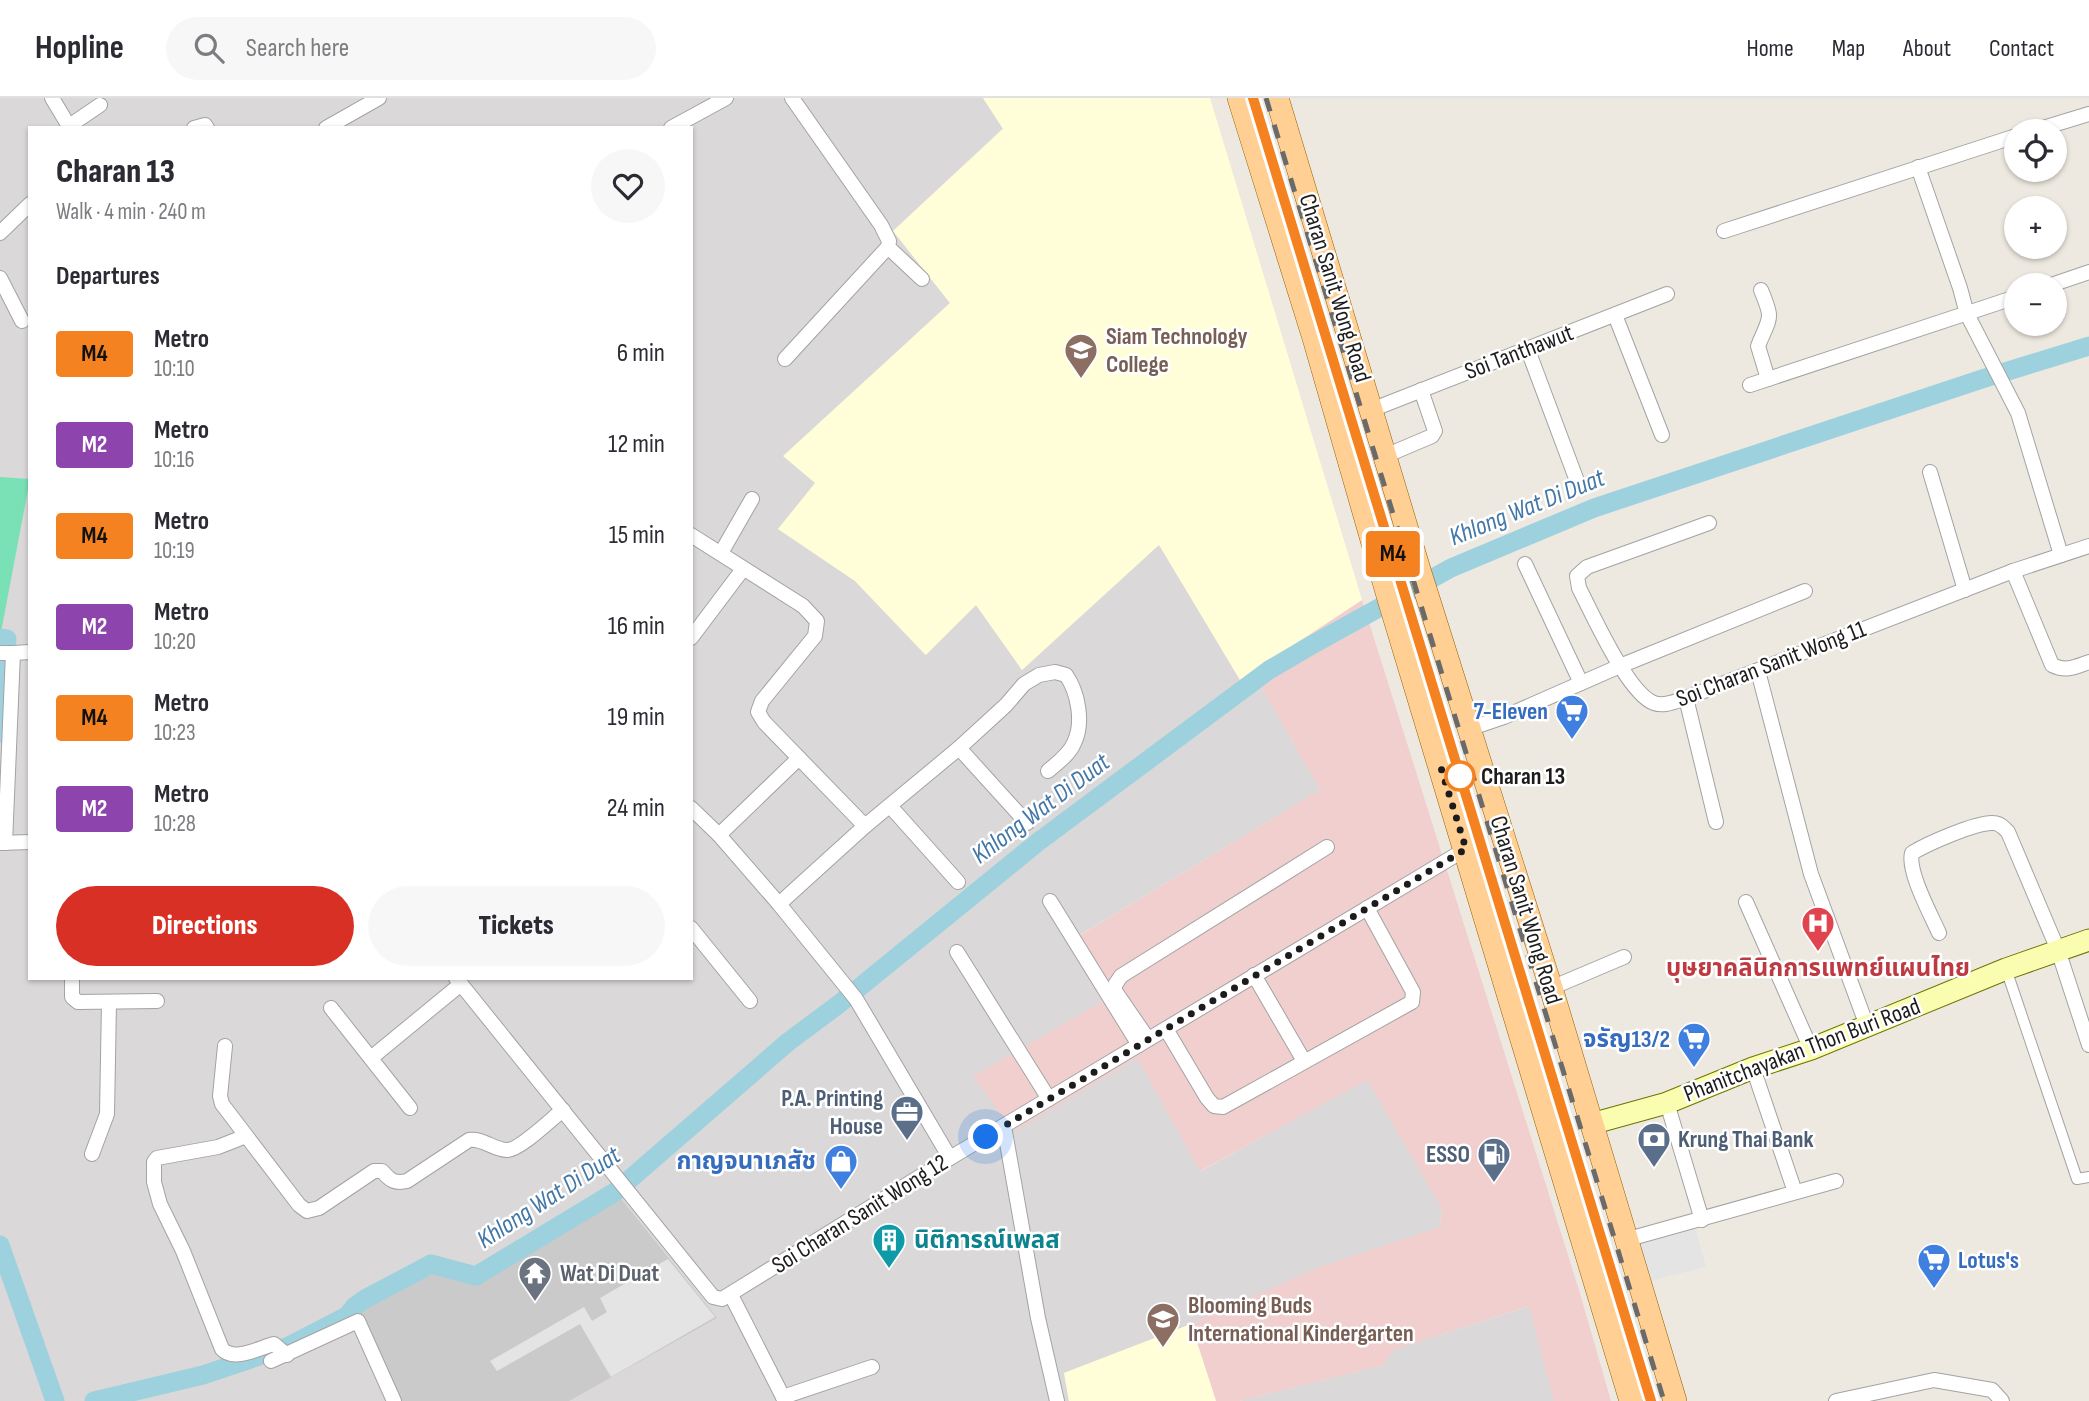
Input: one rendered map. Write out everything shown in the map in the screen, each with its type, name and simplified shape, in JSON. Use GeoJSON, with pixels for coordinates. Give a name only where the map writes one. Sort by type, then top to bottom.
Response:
{"type":"FeatureCollection","features":[{"type":"Feature","properties":{"kind":"main road","name":"Charan Sanit Wong Road"},"geometry":{"type":"LineString","coordinates":[[1239,98],[1314,338],[1391,603],[1632,1401]]}},
{"type":"Feature","properties":{"kind":"main road","name":"Charan Sanit Wong Road"},"geometry":{"type":"LineString","coordinates":[[1278,98],[1424,585],[1551,988],[1675,1401]]}},
{"type":"Feature","properties":{"kind":"main road","name":"Phanitchayakan Thon Buri Road"},"geometry":{"type":"LineString","coordinates":[[1591,1124],[1667,1103],[1753,1068],[1811,1049],[2006,969],[2089,940]]}},
{"type":"Feature","properties":{"kind":"street"},"geometry":{"type":"LineString","coordinates":[[52,98],[69,126]]}},
{"type":"Feature","properties":{"kind":"street"},"geometry":{"type":"LineString","coordinates":[[330,126],[379,98]]}},
{"type":"Feature","properties":{"kind":"street"},"geometry":{"type":"LineString","coordinates":[[675,126],[726,98]]}},
{"type":"Feature","properties":{"kind":"street"},"geometry":{"type":"LineString","coordinates":[[785,359],[888,247],[889,241],[881,225],[792,98]]}},
{"type":"Feature","properties":{"kind":"street"},"geometry":{"type":"LineString","coordinates":[[71,126],[100,105]]}},
{"type":"Feature","properties":{"kind":"street"},"geometry":{"type":"LineString","coordinates":[[2067,121],[2089,114]]}},
{"type":"Feature","properties":{"kind":"street"},"geometry":{"type":"LineString","coordinates":[[1724,231],[2004,140]]}},
{"type":"Feature","properties":{"kind":"street"},"geometry":{"type":"LineString","coordinates":[[1918,167],[1967,314],[2018,413],[2061,555]]}},
{"type":"Feature","properties":{"kind":"street"},"geometry":{"type":"LineString","coordinates":[[0,233],[28,206]]}},
{"type":"Feature","properties":{"kind":"street"},"geometry":{"type":"LineString","coordinates":[[888,247],[922,279]]}},
{"type":"Feature","properties":{"kind":"street"},"geometry":{"type":"LineString","coordinates":[[2067,280],[2089,272]]}},
{"type":"Feature","properties":{"kind":"street"},"geometry":{"type":"LineString","coordinates":[[0,278],[22,321]]}},
{"type":"Feature","properties":{"kind":"street"},"geometry":{"type":"LineString","coordinates":[[1761,290],[1771,314],[1770,322],[1758,345],[1768,379]]}},
{"type":"Feature","properties":{"kind":"street","name":"Soi Tanthawut"},"geometry":{"type":"LineString","coordinates":[[1371,410],[1667,294]]}},
{"type":"Feature","properties":{"kind":"street"},"geometry":{"type":"LineString","coordinates":[[1750,385],[2004,301]]}},
{"type":"Feature","properties":{"kind":"street"},"geometry":{"type":"LineString","coordinates":[[1615,314],[1662,435]]}},
{"type":"Feature","properties":{"kind":"street"},"geometry":{"type":"LineString","coordinates":[[1528,350],[1577,481]]}},
{"type":"Feature","properties":{"kind":"street"},"geometry":{"type":"LineString","coordinates":[[1385,456],[1433,436],[1435,431],[1421,390]]}},
{"type":"Feature","properties":{"kind":"street"},"geometry":{"type":"LineString","coordinates":[[1930,472],[1965,590]]}},
{"type":"Feature","properties":{"kind":"street"},"geometry":{"type":"LineString","coordinates":[[721,553],[752,499]]}},
{"type":"Feature","properties":{"kind":"street"},"geometry":{"type":"LineString","coordinates":[[1620,666],[1579,588],[1577,576],[1587,568],[1709,523]]}},
{"type":"Feature","properties":{"kind":"street"},"geometry":{"type":"LineString","coordinates":[[693,536],[803,606],[817,621],[815,636],[762,701],[758,712],[764,722],[865,826]]}},
{"type":"Feature","properties":{"kind":"street","name":"Soi Charan Sanit Wong 11"},"geometry":{"type":"LineString","coordinates":[[1620,666],[1643,696],[1654,704],[1671,703],[2013,571],[2089,546]]}},
{"type":"Feature","properties":{"kind":"street"},"geometry":{"type":"LineString","coordinates":[[1525,564],[1581,683]]}},
{"type":"Feature","properties":{"kind":"street"},"geometry":{"type":"LineString","coordinates":[[693,635],[743,569]]}},
{"type":"Feature","properties":{"kind":"street"},"geometry":{"type":"LineString","coordinates":[[2013,571],[2052,665],[2069,669],[2089,662]]}},
{"type":"Feature","properties":{"kind":"street"},"geometry":{"type":"LineString","coordinates":[[1469,729],[1504,717],[1620,666],[1805,591]]}},
{"type":"Feature","properties":{"kind":"street"},"geometry":{"type":"LineString","coordinates":[[28,652],[7,653],[2,843],[28,842]]}},
{"type":"Feature","properties":{"kind":"street"},"geometry":{"type":"LineString","coordinates":[[1758,671],[1811,874],[1867,1026]]}},
{"type":"Feature","properties":{"kind":"street"},"geometry":{"type":"LineString","coordinates":[[779,904],[865,826],[959,748],[1006,705],[1024,684],[1039,675],[1055,672],[1066,675],[1074,686],[1079,729],[1074,744],[1048,771]]}},
{"type":"Feature","properties":{"kind":"street"},"geometry":{"type":"LineString","coordinates":[[1686,698],[1716,822]]}},
{"type":"Feature","properties":{"kind":"street"},"geometry":{"type":"LineString","coordinates":[[959,748],[1027,822]]}},
{"type":"Feature","properties":{"kind":"street"},"geometry":{"type":"LineString","coordinates":[[719,835],[799,758]]}},
{"type":"Feature","properties":{"kind":"street"},"geometry":{"type":"LineString","coordinates":[[890,806],[958,882]]}},
{"type":"Feature","properties":{"kind":"street"},"geometry":{"type":"LineString","coordinates":[[693,810],[719,835],[779,904],[853,995],[950,1158]]}},
{"type":"Feature","properties":{"kind":"street"},"geometry":{"type":"LineString","coordinates":[[1939,933],[1916,880],[1910,860],[1912,853],[1926,845],[1994,823],[2000,825],[2008,832],[2058,950],[2089,1045]]}},
{"type":"Feature","properties":{"kind":"street"},"geometry":{"type":"LineString","coordinates":[[1143,1042],[1115,991],[1115,985],[1121,976],[1327,847]]}},
{"type":"Feature","properties":{"kind":"street","name":"Soi Charan Sanit Wong 12"},"geometry":{"type":"LineString","coordinates":[[731,1295],[950,1158],[1466,849]]}},
{"type":"Feature","properties":{"kind":"street"},"geometry":{"type":"LineString","coordinates":[[1050,901],[1143,1042]]}},
{"type":"Feature","properties":{"kind":"street"},"geometry":{"type":"LineString","coordinates":[[1746,902],[1811,1049]]}},
{"type":"Feature","properties":{"kind":"street"},"geometry":{"type":"LineString","coordinates":[[1166,1029],[1207,1098],[1214,1106],[1223,1107],[1412,1002],[1413,992],[1367,908]]}},
{"type":"Feature","properties":{"kind":"street"},"geometry":{"type":"LineString","coordinates":[[693,930],[750,1001]]}},
{"type":"Feature","properties":{"kind":"street"},"geometry":{"type":"LineString","coordinates":[[957,952],[1049,1099]]}},
{"type":"Feature","properties":{"kind":"street"},"geometry":{"type":"LineString","coordinates":[[1551,988],[1624,957]]}},
{"type":"Feature","properties":{"kind":"street"},"geometry":{"type":"LineString","coordinates":[[2006,969],[2077,1179],[2089,1177]]}},
{"type":"Feature","properties":{"kind":"street"},"geometry":{"type":"LineString","coordinates":[[1254,975],[1304,1061]]}},
{"type":"Feature","properties":{"kind":"street"},"geometry":{"type":"LineString","coordinates":[[72,980],[72,997],[75,1002],[157,1001]]}},
{"type":"Feature","properties":{"kind":"street"},"geometry":{"type":"LineString","coordinates":[[371,1058],[458,981],[713,1297],[722,1299],[731,1295],[784,1399],[872,1367]]}},
{"type":"Feature","properties":{"kind":"street"},"geometry":{"type":"LineString","coordinates":[[92,1154],[107,1114],[109,1002]]}},
{"type":"Feature","properties":{"kind":"street"},"geometry":{"type":"LineString","coordinates":[[331,1008],[410,1108]]}},
{"type":"Feature","properties":{"kind":"street"},"geometry":{"type":"LineString","coordinates":[[225,1046],[220,1096],[222,1104],[299,1205],[307,1210],[313,1210],[374,1171],[382,1171],[391,1181],[407,1181],[469,1140],[475,1139],[505,1150],[515,1148],[563,1110]]}},
{"type":"Feature","properties":{"kind":"street"},"geometry":{"type":"LineString","coordinates":[[1753,1068],[1795,1192]]}},
{"type":"Feature","properties":{"kind":"street"},"geometry":{"type":"LineString","coordinates":[[1667,1103],[1702,1220]]}},
{"type":"Feature","properties":{"kind":"street"},"geometry":{"type":"LineString","coordinates":[[1004,1126],[1038,1318],[1057,1401]]}},
{"type":"Feature","properties":{"kind":"street"},"geometry":{"type":"LineString","coordinates":[[246,1136],[218,1147],[158,1158],[154,1162],[154,1182],[160,1204],[183,1251],[222,1349],[227,1354],[235,1355],[283,1350],[358,1321],[394,1401]]}},
{"type":"Feature","properties":{"kind":"street"},"geometry":{"type":"LineString","coordinates":[[1625,1240],[1836,1181]]}},
{"type":"Feature","properties":{"kind":"street"},"geometry":{"type":"LineString","coordinates":[[271,1361],[283,1350]]}},
{"type":"Feature","properties":{"kind":"street"},"geometry":{"type":"LineString","coordinates":[[1836,1401],[1934,1380],[1992,1390],[2001,1401]]}},
{"type":"Feature","properties":{"kind":"shaded area"},"geometry":{"type":"Polygon","coordinates":[[[0,98],[983,98],[1003,128],[893,231],[950,303],[784,456],[816,483],[778,529],[855,581],[925,655],[976,605],[1022,670],[1159,544],[1240,680],[1253,672],[1320,790],[1068,942],[1102,1002],[974,1076],[1014,1131],[1137,1058],[1201,1171],[1367,1079],[1442,1208],[1440,1227],[1317,1269],[1191,1324],[1064,1373],[1069,1401],[0,1401],[0,98]]]}},
{"type":"Feature","properties":{"kind":"shaded area","name":"Siam Technology College"},"geometry":{"type":"Polygon","coordinates":[[[983,98],[1210,98],[1362,600],[1240,680],[1159,545],[1022,670],[976,605],[926,655],[855,581],[778,529],[815,483],[783,456],[950,303],[893,231],[1003,129],[983,98]]]}},
{"type":"Feature","properties":{"kind":"shaded area"},"geometry":{"type":"Polygon","coordinates":[[[1362,600],[1579,1290],[1611,1401],[1554,1401],[1529,1306],[1393,1350],[1384,1365],[1239,1401],[1216,1401],[1191,1324],[1317,1268],[1440,1227],[1442,1208],[1367,1080],[1200,1171],[1137,1058],[1014,1132],[973,1076],[1102,1002],[1067,943],[1320,790],[1253,672],[1362,600]]]}},
{"type":"Feature","properties":{"kind":"shaded area","name":"Wat Di Duat"},"geometry":{"type":"Polygon","coordinates":[[[618,1195],[717,1318],[569,1401],[397,1401],[353,1310],[433,1266],[477,1279],[618,1195]]]}},
{"type":"Feature","properties":{"kind":"shaded area"},"geometry":{"type":"Polygon","coordinates":[[[1694,1224],[1706,1267],[1646,1282],[1635,1239],[1694,1224]]]}},
{"type":"Feature","properties":{"kind":"shaded area"},"geometry":{"type":"Polygon","coordinates":[[[668,1259],[715,1317],[611,1377],[580,1324],[497,1371],[490,1361],[584,1307],[592,1321],[607,1312],[600,1298],[668,1259]]]}},
{"type":"Feature","properties":{"kind":"shaded area"},"geometry":{"type":"Polygon","coordinates":[[[1530,1306],[1554,1401],[1239,1401],[1384,1365],[1393,1350],[1530,1306]]]}},
{"type":"Feature","properties":{"kind":"shaded area","name":"Blooming Buds International Kindergarten"},"geometry":{"type":"Polygon","coordinates":[[[1191,1324],[1216,1401],[1069,1401],[1064,1373],[1191,1324]]]}},
{"type":"Feature","properties":{"kind":"green space"},"geometry":{"type":"Polygon","coordinates":[[[0,477],[28,479],[28,490],[0,632],[0,477]]]}},
{"type":"Feature","properties":{"kind":"waterway","name":"Khlong Wat Di Duat"},"geometry":{"type":"LineString","coordinates":[[94,1401],[203,1375],[289,1346],[347,1316],[365,1299],[431,1264],[476,1276],[615,1192],[788,1042],[839,1004],[1038,842],[1269,670],[1451,568],[1594,508],[2089,346]]}},
{"type":"Feature","properties":{"kind":"waterway"},"geometry":{"type":"LineString","coordinates":[[0,638],[7,639],[0,733]]}},
{"type":"Feature","properties":{"kind":"waterway"},"geometry":{"type":"LineString","coordinates":[[0,1245],[55,1401]]}},
{"type":"Feature","properties":{"kind":"railway"},"geometry":{"type":"LineString","coordinates":[[1253,98],[1651,1401]]}},
{"type":"Feature","properties":{"kind":"railway"},"geometry":{"type":"LineString","coordinates":[[1266,98],[1664,1401]]}},
{"type":"Feature","properties":{"kind":"metro line","name":"M4"},"geometry":{"type":"LineString","coordinates":[[1253,98],[1651,1401]]}},
{"type":"Feature","properties":{"kind":"place","name":"Siam Technology College"},"geometry":{"type":"Point","coordinates":[1081,380]}},
{"type":"Feature","properties":{"kind":"place","name":"7-Eleven"},"geometry":{"type":"Point","coordinates":[1572,741]}},
{"type":"Feature","properties":{"kind":"place","name":"Charan 13"},"geometry":{"type":"Point","coordinates":[1460,776]}},
{"type":"Feature","properties":{"kind":"place","name":"บุษยาคลินิกการแพทย์แผนไทย"},"geometry":{"type":"Point","coordinates":[1818,953]}},
{"type":"Feature","properties":{"kind":"place","name":"จรัญ13/2"},"geometry":{"type":"Point","coordinates":[1694,1069]}},
{"type":"Feature","properties":{"kind":"place","name":"P.A. Printing House"},"geometry":{"type":"Point","coordinates":[907,1142]}},
{"type":"Feature","properties":{"kind":"place","name":"Krung Thai Bank"},"geometry":{"type":"Point","coordinates":[1654,1169]}},
{"type":"Feature","properties":{"kind":"place","name":"ESSO"},"geometry":{"type":"Point","coordinates":[1494,1184]}},
{"type":"Feature","properties":{"kind":"place","name":"กาญจนาเภสัช"},"geometry":{"type":"Point","coordinates":[841,1191]}},
{"type":"Feature","properties":{"kind":"place","name":"นิติการณ์เพลส"},"geometry":{"type":"Point","coordinates":[889,1270]}},
{"type":"Feature","properties":{"kind":"place","name":"Lotus's"},"geometry":{"type":"Point","coordinates":[1934,1290]}},
{"type":"Feature","properties":{"kind":"place","name":"Wat Di Duat"},"geometry":{"type":"Point","coordinates":[535,1303]}},
{"type":"Feature","properties":{"kind":"place","name":"Blooming Buds International Kindergarten"},"geometry":{"type":"Point","coordinates":[1163,1349]}},
{"type":"Feature","properties":{"kind":"route"},"geometry":{"type":"LineString","coordinates":[[986,1137],[1466,849],[1441,768],[1460,776]]}}]}
